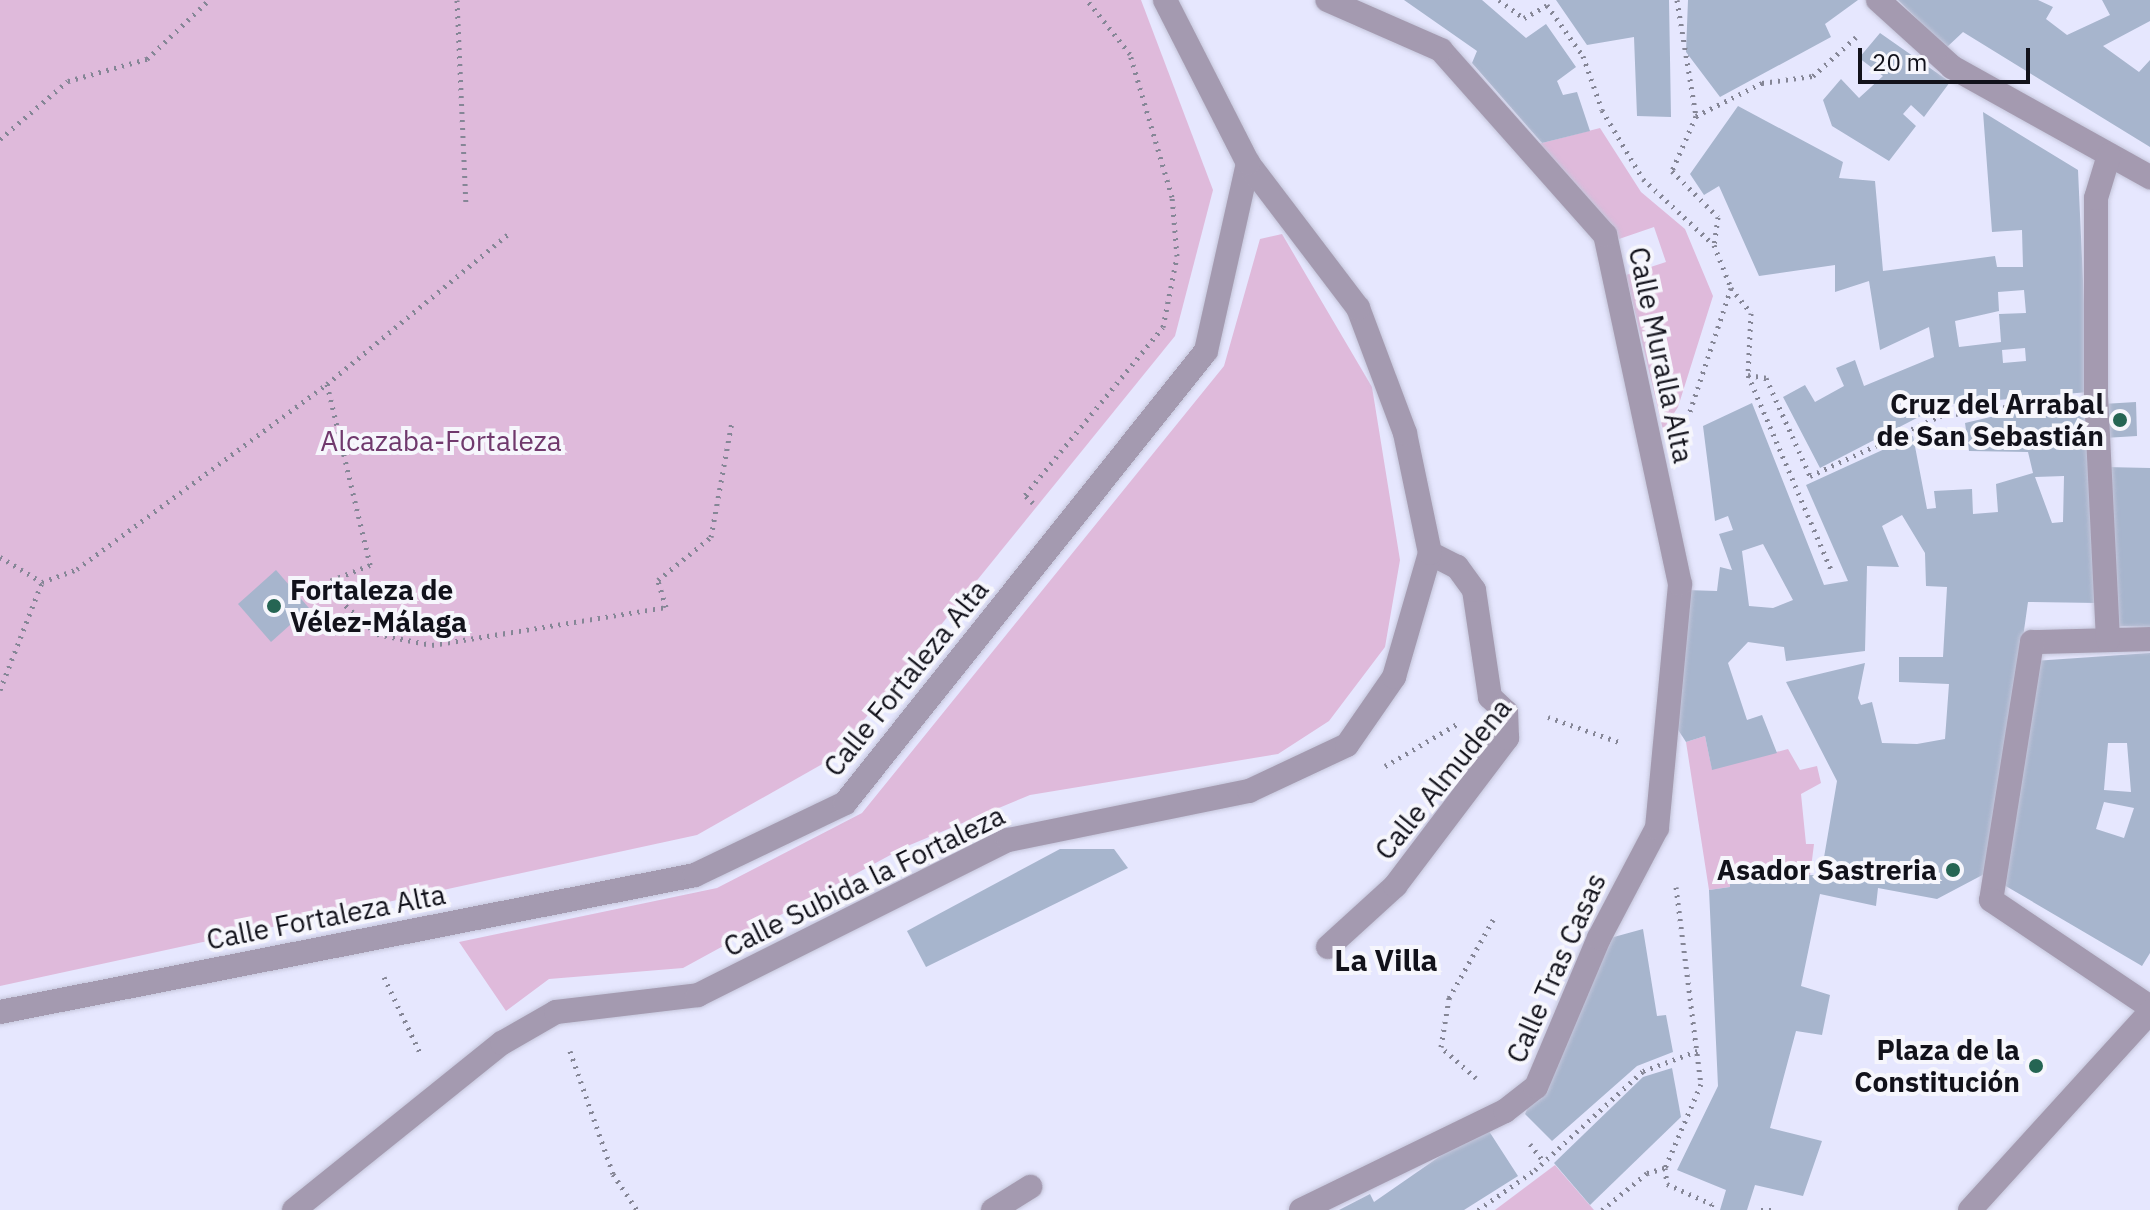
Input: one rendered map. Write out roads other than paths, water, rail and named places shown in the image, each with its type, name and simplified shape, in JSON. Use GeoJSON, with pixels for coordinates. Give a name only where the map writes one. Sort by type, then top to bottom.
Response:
{"type":"FeatureCollection","features":[{"type":"Feature","properties":{"kind":"street"},"geometry":{"type":"LineString","coordinates":[[1165,0],[1248,163]]}},
{"type":"Feature","properties":{"kind":"street","name":"Calle Muralla Alta"},"geometry":{"type":"LineString","coordinates":[[1327,0],[1441,50],[1605,235],[1680,584],[1668,760]]}},
{"type":"Feature","properties":{"kind":"street"},"geometry":{"type":"LineString","coordinates":[[1882,5],[1952,67],[2150,177]]}},
{"type":"Feature","properties":{"kind":"street"},"geometry":{"type":"LineString","coordinates":[[2108,640],[2096,398],[2100,346],[2096,198],[2109,155]]}},
{"type":"Feature","properties":{"kind":"street","name":"Calle Fortaleza Alta"},"geometry":{"type":"LineString","coordinates":[[0,1012],[695,875],[845,803],[1206,351],[1248,163]]}},
{"type":"Feature","properties":{"kind":"street","name":"Calle Subida la Fortaleza"},"geometry":{"type":"LineString","coordinates":[[294,1210],[502,1043],[556,1012],[698,995],[1008,840],[1249,791],[1347,745],[1394,677],[1430,553],[1405,433],[1358,308],[1248,163]]}},
{"type":"Feature","properties":{"kind":"street","name":"Calle Almudena"},"geometry":{"type":"LineString","coordinates":[[1328,947],[1395,886],[1507,738],[1506,712],[1490,697],[1474,590],[1457,567],[1430,553]]}},
{"type":"Feature","properties":{"kind":"street"},"geometry":{"type":"LineString","coordinates":[[1970,1210],[2150,1009],[1991,900],[2032,642],[2150,639]]}},
{"type":"Feature","properties":{"kind":"street","name":"Calle Tras Casas"},"geometry":{"type":"LineString","coordinates":[[1301,1210],[1505,1111],[1536,1087],[1599,938],[1657,828],[1668,760]]}},
{"type":"Feature","properties":{"kind":"street"},"geometry":{"type":"LineString","coordinates":[[993,1210],[1030,1187]]}},
{"type":"Feature","properties":{"kind":"place","name":"Cruz del Arrabal de San Sebastián"},"geometry":{"type":"Point","coordinates":[2120,420]}},
{"type":"Feature","properties":{"kind":"place","name":"Fortaleza de Vélez-Málaga"},"geometry":{"type":"Point","coordinates":[274,606]}},
{"type":"Feature","properties":{"kind":"place","name":"Asador Sastreria"},"geometry":{"type":"Point","coordinates":[1953,870]}},
{"type":"Feature","properties":{"kind":"place","name":"Plaza de la Constitución"},"geometry":{"type":"Point","coordinates":[2036,1066]}},
{"type":"Feature","properties":{"kind":"district","name":"La Villa"},"geometry":{"type":"Point","coordinates":[1386,960]}},
{"type":"Feature","properties":{"kind":"park label","name":"Alcazaba-Fortaleza"},"geometry":{"type":"Point","coordinates":[441,441]}}]}
